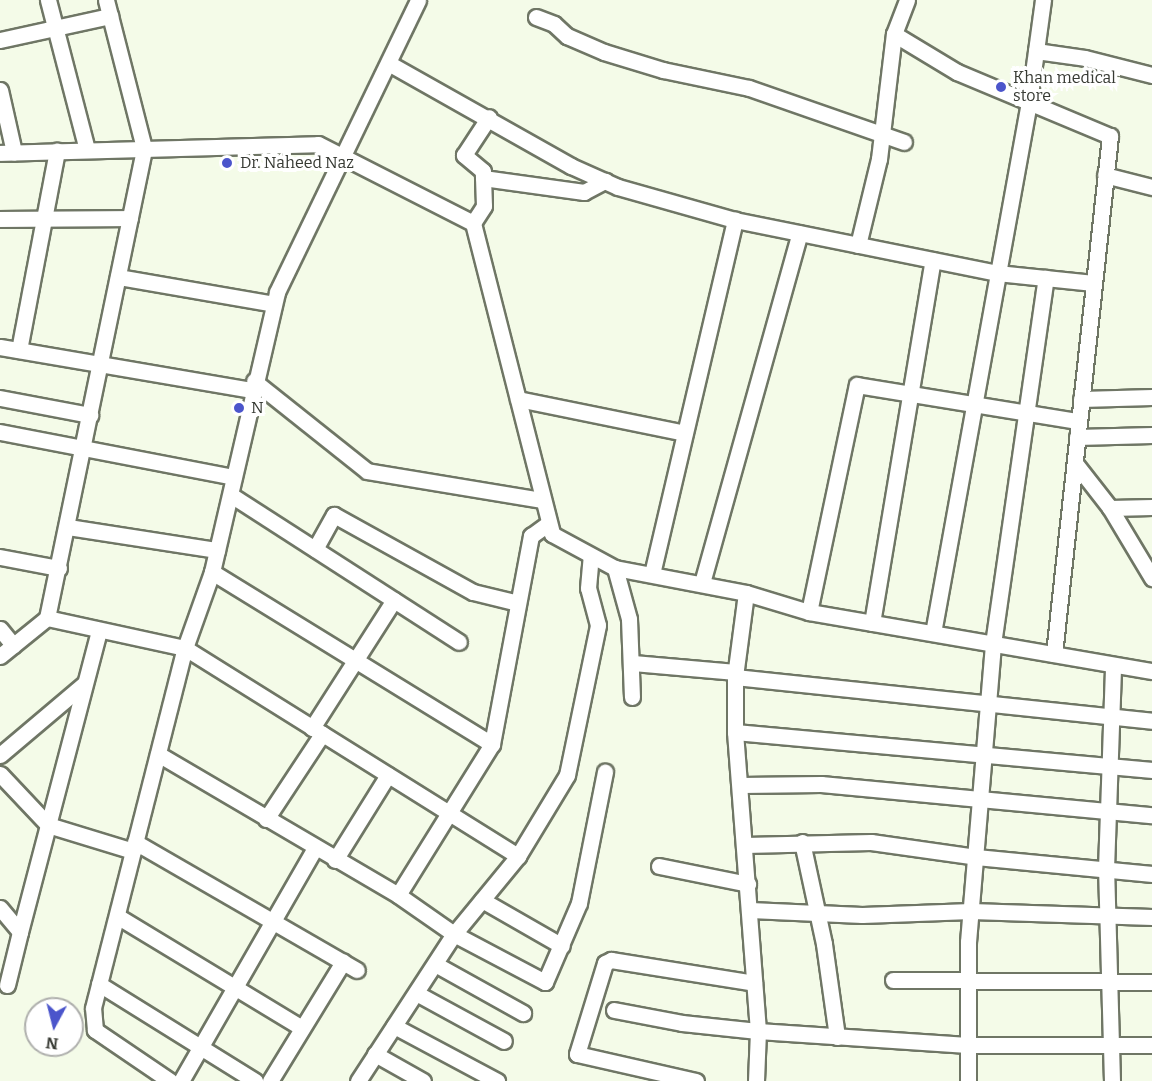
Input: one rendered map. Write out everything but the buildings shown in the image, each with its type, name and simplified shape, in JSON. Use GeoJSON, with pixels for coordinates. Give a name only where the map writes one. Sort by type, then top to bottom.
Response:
{"type":"FeatureCollection","features":[{"type":"Feature","properties":{"kind":"street"},"geometry":{"type":"LineString","coordinates":[[48,0],[87,150]]}},
{"type":"Feature","properties":{"kind":"street"},"geometry":{"type":"LineString","coordinates":[[0,656],[48,618],[144,148],[106,0]]}},
{"type":"Feature","properties":{"kind":"street"},"geometry":{"type":"LineString","coordinates":[[170,1081],[95,1030],[92,1022],[99,984],[185,648],[218,550],[253,386],[274,304],[342,156],[390,64],[418,0]]}},
{"type":"Feature","properties":{"kind":"street"},"geometry":{"type":"LineString","coordinates":[[858,245],[880,136],[894,34],[907,0]]}},
{"type":"Feature","properties":{"kind":"street"},"geometry":{"type":"LineString","coordinates":[[933,633],[1029,102],[1043,0]]}},
{"type":"Feature","properties":{"kind":"street"},"geometry":{"type":"LineString","coordinates":[[0,40],[110,16]]}},
{"type":"Feature","properties":{"kind":"street"},"geometry":{"type":"LineString","coordinates":[[536,16],[554,24],[567,36],[604,52],[749,88],[880,136],[904,142]]}},
{"type":"Feature","properties":{"kind":"street"},"geometry":{"type":"LineString","coordinates":[[894,34],[957,72],[1110,136],[1053,654]]}},
{"type":"Feature","properties":{"kind":"street"},"geometry":{"type":"LineString","coordinates":[[1036,51],[1085,58],[1152,75]]}},
{"type":"Feature","properties":{"kind":"street"},"geometry":{"type":"LineString","coordinates":[[390,64],[489,117],[572,166],[605,181],[735,220],[997,273],[1093,283]]}},
{"type":"Feature","properties":{"kind":"street"},"geometry":{"type":"LineString","coordinates":[[0,90],[7,152],[318,144],[473,223]]}},
{"type":"Feature","properties":{"kind":"street"},"geometry":{"type":"LineString","coordinates":[[489,117],[464,155],[483,171],[484,206],[473,223],[552,534],[615,568],[702,583],[746,593],[809,612],[1152,671]]}},
{"type":"Feature","properties":{"kind":"street"},"geometry":{"type":"LineString","coordinates":[[19,350],[57,151]]}},
{"type":"Feature","properties":{"kind":"street"},"geometry":{"type":"LineString","coordinates":[[1105,175],[1151,185]]}},
{"type":"Feature","properties":{"kind":"street"},"geometry":{"type":"LineString","coordinates":[[483,178],[584,192],[605,181]]}},
{"type":"Feature","properties":{"kind":"street"},"geometry":{"type":"LineString","coordinates":[[0,219],[130,218]]}},
{"type":"Feature","properties":{"kind":"street"},"geometry":{"type":"LineString","coordinates":[[652,574],[735,220]]}},
{"type":"Feature","properties":{"kind":"street"},"geometry":{"type":"LineString","coordinates":[[702,583],[800,233]]}},
{"type":"Feature","properties":{"kind":"street"},"geometry":{"type":"LineString","coordinates":[[872,623],[933,260]]}},
{"type":"Feature","properties":{"kind":"street"},"geometry":{"type":"LineString","coordinates":[[118,277],[274,304]]}},
{"type":"Feature","properties":{"kind":"street"},"geometry":{"type":"LineString","coordinates":[[968,1081],[971,911],[993,644],[1046,278]]}},
{"type":"Feature","properties":{"kind":"street"},"geometry":{"type":"LineString","coordinates":[[0,347],[253,386],[368,471],[543,500]]}},
{"type":"Feature","properties":{"kind":"street"},"geometry":{"type":"LineString","coordinates":[[809,612],[857,385],[911,391],[1078,421]]}},
{"type":"Feature","properties":{"kind":"street"},"geometry":{"type":"LineString","coordinates":[[1081,399],[1152,397]]}},
{"type":"Feature","properties":{"kind":"street"},"geometry":{"type":"LineString","coordinates":[[0,398],[90,415]]}},
{"type":"Feature","properties":{"kind":"street"},"geometry":{"type":"LineString","coordinates":[[518,399],[685,433]]}},
{"type":"Feature","properties":{"kind":"street"},"geometry":{"type":"LineString","coordinates":[[0,432],[234,477]]}},
{"type":"Feature","properties":{"kind":"street"},"geometry":{"type":"LineString","coordinates":[[1077,437],[1152,435]]}},
{"type":"Feature","properties":{"kind":"street"},"geometry":{"type":"LineString","coordinates":[[1075,463],[1110,508],[1150,570]]}},
{"type":"Feature","properties":{"kind":"street"},"geometry":{"type":"LineString","coordinates":[[231,495],[459,642]]}},
{"type":"Feature","properties":{"kind":"street"},"geometry":{"type":"LineString","coordinates":[[1110,508],[1152,507]]}},
{"type":"Feature","properties":{"kind":"street"},"geometry":{"type":"LineString","coordinates":[[315,549],[334,515],[473,592],[518,603]]}},
{"type":"Feature","properties":{"kind":"street"},"geometry":{"type":"LineString","coordinates":[[398,895],[492,744],[531,536],[549,523]]}},
{"type":"Feature","properties":{"kind":"street"},"geometry":{"type":"LineString","coordinates":[[68,526],[218,550]]}},
{"type":"Feature","properties":{"kind":"street"},"geometry":{"type":"LineString","coordinates":[[358,1081],[454,934],[518,856],[567,776],[598,625],[588,588],[591,556]]}},
{"type":"Feature","properties":{"kind":"street"},"geometry":{"type":"LineString","coordinates":[[0,557],[59,568]]}},
{"type":"Feature","properties":{"kind":"street"},"geometry":{"type":"LineString","coordinates":[[615,568],[629,619],[633,663],[632,697]]}},
{"type":"Feature","properties":{"kind":"street"},"geometry":{"type":"LineString","coordinates":[[212,572],[492,744]]}},
{"type":"Feature","properties":{"kind":"street"},"geometry":{"type":"LineString","coordinates":[[746,593],[735,674],[735,732],[741,785],[758,1031],[756,1081]]}},
{"type":"Feature","properties":{"kind":"street"},"geometry":{"type":"LineString","coordinates":[[266,819],[356,660],[394,600]]}},
{"type":"Feature","properties":{"kind":"street"},"geometry":{"type":"LineString","coordinates":[[48,618],[185,648],[518,856]]}},
{"type":"Feature","properties":{"kind":"street"},"geometry":{"type":"LineString","coordinates":[[0,629],[14,645]]}},
{"type":"Feature","properties":{"kind":"street"},"geometry":{"type":"LineString","coordinates":[[7,985],[99,630]]}},
{"type":"Feature","properties":{"kind":"street"},"geometry":{"type":"LineString","coordinates":[[633,663],[1152,721]]}},
{"type":"Feature","properties":{"kind":"street"},"geometry":{"type":"LineString","coordinates":[[1112,1081],[1106,869],[1113,666]]}},
{"type":"Feature","properties":{"kind":"street"},"geometry":{"type":"LineString","coordinates":[[0,755],[84,684]]}},
{"type":"Feature","properties":{"kind":"street"},"geometry":{"type":"LineString","coordinates":[[735,732],[985,752],[1152,770]]}},
{"type":"Feature","properties":{"kind":"street"},"geometry":{"type":"LineString","coordinates":[[158,754],[398,895],[454,934],[545,982],[562,946],[583,887],[605,772]]}},
{"type":"Feature","properties":{"kind":"street"},"geometry":{"type":"LineString","coordinates":[[0,774],[48,825],[134,847],[350,966],[302,1028],[270,1081]]}},
{"type":"Feature","properties":{"kind":"street"},"geometry":{"type":"LineString","coordinates":[[335,860],[388,775]]}},
{"type":"Feature","properties":{"kind":"street"},"geometry":{"type":"LineString","coordinates":[[741,785],[821,784],[1108,809],[1152,815]]}},
{"type":"Feature","properties":{"kind":"street"},"geometry":{"type":"LineString","coordinates":[[802,842],[819,913],[837,1037]]}},
{"type":"Feature","properties":{"kind":"street"},"geometry":{"type":"LineString","coordinates":[[745,845],[871,842],[976,857],[1152,874]]}},
{"type":"Feature","properties":{"kind":"street"},"geometry":{"type":"LineString","coordinates":[[181,1081],[315,848]]}},
{"type":"Feature","properties":{"kind":"street"},"geometry":{"type":"LineString","coordinates":[[659,866],[748,884]]}},
{"type":"Feature","properties":{"kind":"street"},"geometry":{"type":"LineString","coordinates":[[482,900],[562,946]]}},
{"type":"Feature","properties":{"kind":"street"},"geometry":{"type":"LineString","coordinates":[[0,908],[20,933]]}},
{"type":"Feature","properties":{"kind":"street"},"geometry":{"type":"LineString","coordinates":[[750,910],[819,913],[971,911],[1152,917]]}},
{"type":"Feature","properties":{"kind":"street"},"geometry":{"type":"LineString","coordinates":[[117,916],[302,1028]]}},
{"type":"Feature","properties":{"kind":"street"},"geometry":{"type":"LineString","coordinates":[[696,1081],[577,1054],[605,963],[611,960],[754,983]]}},
{"type":"Feature","properties":{"kind":"street"},"geometry":{"type":"LineString","coordinates":[[435,964],[523,1013]]}},
{"type":"Feature","properties":{"kind":"street"},"geometry":{"type":"LineString","coordinates":[[893,980],[1152,982]]}},
{"type":"Feature","properties":{"kind":"street"},"geometry":{"type":"LineString","coordinates":[[99,984],[255,1081]]}},
{"type":"Feature","properties":{"kind":"street"},"geometry":{"type":"LineString","coordinates":[[416,993],[504,1041]]}},
{"type":"Feature","properties":{"kind":"street"},"geometry":{"type":"LineString","coordinates":[[614,1010],[682,1023],[837,1037],[968,1045],[1152,1045]]}},
{"type":"Feature","properties":{"kind":"street"},"geometry":{"type":"LineString","coordinates":[[394,1026],[497,1081]]}},
{"type":"Feature","properties":{"kind":"street"},"geometry":{"type":"LineString","coordinates":[[375,1054],[423,1081]]}},
{"type":"Feature","properties":{"kind":"place","name":"Khan medical store"},"geometry":{"type":"Point","coordinates":[1001,87]}},
{"type":"Feature","properties":{"kind":"place","name":"Dr. Naheed Naz"},"geometry":{"type":"Point","coordinates":[227,163]}},
{"type":"Feature","properties":{"kind":"place","name":"N"},"geometry":{"type":"Point","coordinates":[239,408]}}]}
